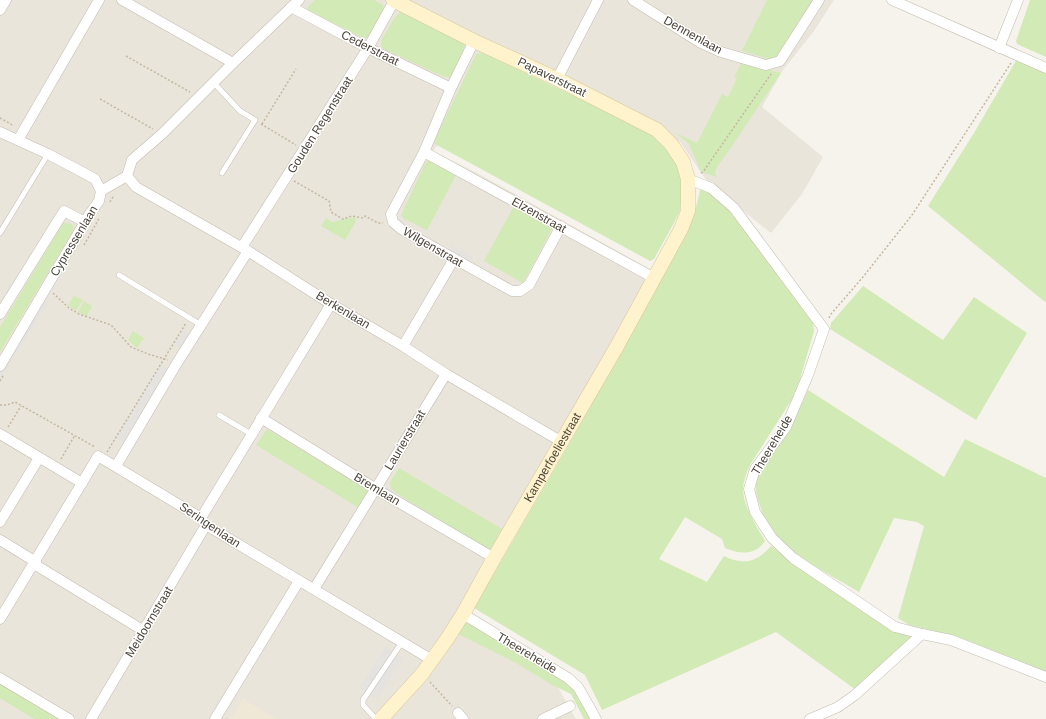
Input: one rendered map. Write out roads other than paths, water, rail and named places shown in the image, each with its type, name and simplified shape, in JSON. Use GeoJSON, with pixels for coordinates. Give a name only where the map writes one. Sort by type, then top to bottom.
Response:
{"type":"FeatureCollection","features":[{"type":"Feature","properties":{"kind":"street"},"geometry":{"type":"LineString","coordinates":[[0,10],[6,0]]}},
{"type":"Feature","properties":{"kind":"street"},"geometry":{"type":"LineString","coordinates":[[21,136],[99,0]]}},
{"type":"Feature","properties":{"kind":"street"},"geometry":{"type":"LineString","coordinates":[[122,0],[233,63]]}},
{"type":"Feature","properties":{"kind":"street"},"geometry":{"type":"LineString","coordinates":[[127,176],[132,160],[162,134],[287,7],[299,0]]}},
{"type":"Feature","properties":{"kind":"street","name":"Papaverstraat"},"geometry":{"type":"LineString","coordinates":[[394,0],[474,41],[558,79],[657,130],[671,144],[683,162],[688,179]]}},
{"type":"Feature","properties":{"kind":"street","name":"Gouden Regenstraat"},"geometry":{"type":"LineString","coordinates":[[116,466],[177,362],[201,325],[303,150],[368,48],[394,0]]}},
{"type":"Feature","properties":{"kind":"street"},"geometry":{"type":"LineString","coordinates":[[558,79],[598,0]]}},
{"type":"Feature","properties":{"kind":"street","name":"Dennenlaan"},"geometry":{"type":"LineString","coordinates":[[632,0],[701,42],[721,52],[766,65],[780,61],[819,0]]}},
{"type":"Feature","properties":{"kind":"street"},"geometry":{"type":"LineString","coordinates":[[892,0],[1046,68]]}},
{"type":"Feature","properties":{"kind":"street"},"geometry":{"type":"LineString","coordinates":[[999,48],[1018,0]]}},
{"type":"Feature","properties":{"kind":"street","name":"Cederstraat"},"geometry":{"type":"LineString","coordinates":[[287,7],[451,88]]}},
{"type":"Feature","properties":{"kind":"street","name":"Wilgenstraat"},"geometry":{"type":"LineString","coordinates":[[474,41],[451,88],[424,152],[391,214],[393,222],[401,229],[512,291],[520,291],[529,285],[561,226]]}},
{"type":"Feature","properties":{"kind":"street"},"geometry":{"type":"LineString","coordinates":[[0,132],[21,136],[48,154],[95,180],[101,191]]}},
{"type":"Feature","properties":{"kind":"street","name":"Elzenstraat"},"geometry":{"type":"LineString","coordinates":[[424,152],[654,278]]}},
{"type":"Feature","properties":{"kind":"street","name":"Cypressenlaan"},"geometry":{"type":"LineString","coordinates":[[0,366],[85,222],[99,201],[101,191],[127,176]]}},
{"type":"Feature","properties":{"kind":"street","name":"Berkenlaan"},"geometry":{"type":"LineString","coordinates":[[127,176],[136,187],[245,249],[330,304],[403,346],[446,374],[562,442]]}},
{"type":"Feature","properties":{"kind":"street","name":"Kamperfoeliestraat"},"geometry":{"type":"LineString","coordinates":[[381,719],[422,674],[463,614],[562,442],[681,229],[688,211],[688,179]]}},
{"type":"Feature","properties":{"kind":"street","name":"Theereheide"},"geometry":{"type":"LineString","coordinates":[[688,179],[711,188],[734,208],[824,329],[808,375],[786,427],[755,469],[749,489],[755,512],[772,538],[793,558],[896,627],[951,640],[1046,677]]}},
{"type":"Feature","properties":{"kind":"street"},"geometry":{"type":"LineString","coordinates":[[0,314],[64,211],[85,222]]}},
{"type":"Feature","properties":{"kind":"street"},"geometry":{"type":"LineString","coordinates":[[403,346],[454,259]]}},
{"type":"Feature","properties":{"kind":"street","name":"Meidoornstraat"},"geometry":{"type":"LineString","coordinates":[[91,719],[144,631],[251,434],[330,304]]}},
{"type":"Feature","properties":{"kind":"street","name":"Laurierstraat"},"geometry":{"type":"LineString","coordinates":[[314,589],[446,374]]}},
{"type":"Feature","properties":{"kind":"street","name":"Bremlaan"},"geometry":{"type":"LineString","coordinates":[[261,418],[376,489],[494,558]]}},
{"type":"Feature","properties":{"kind":"street"},"geometry":{"type":"LineString","coordinates":[[0,619],[82,483],[1,435]]}},
{"type":"Feature","properties":{"kind":"street","name":"Seringenlaan"},"geometry":{"type":"LineString","coordinates":[[82,483],[98,456],[105,456],[116,466],[298,581],[314,589],[432,660]]}},
{"type":"Feature","properties":{"kind":"street"},"geometry":{"type":"LineString","coordinates":[[0,522],[39,458]]}},
{"type":"Feature","properties":{"kind":"street"},"geometry":{"type":"LineString","coordinates":[[0,540],[144,631]]}},
{"type":"Feature","properties":{"kind":"street"},"geometry":{"type":"LineString","coordinates":[[215,719],[298,581]]}},
{"type":"Feature","properties":{"kind":"street","name":"Theereheide"},"geometry":{"type":"LineString","coordinates":[[463,614],[568,678],[578,687],[596,719]]}},
{"type":"Feature","properties":{"kind":"street"},"geometry":{"type":"LineString","coordinates":[[810,719],[838,706],[855,695],[922,634]]}},
{"type":"Feature","properties":{"kind":"street"},"geometry":{"type":"LineString","coordinates":[[0,678],[69,719]]}},
{"type":"Feature","properties":{"kind":"street"},"geometry":{"type":"LineString","coordinates":[[543,719],[570,706]]}},
{"type":"Feature","properties":{"kind":"lane"},"geometry":{"type":"LineString","coordinates":[[213,82],[240,111],[255,120],[222,173]]}},
{"type":"Feature","properties":{"kind":"lane"},"geometry":{"type":"LineString","coordinates":[[0,233],[48,154]]}},
{"type":"Feature","properties":{"kind":"lane"},"geometry":{"type":"LineString","coordinates":[[119,275],[201,325]]}},
{"type":"Feature","properties":{"kind":"lane"},"geometry":{"type":"LineString","coordinates":[[220,415],[251,434]]}},
{"type":"Feature","properties":{"kind":"lane"},"geometry":{"type":"LineString","coordinates":[[376,719],[362,705],[363,700],[402,642]]}}]}
